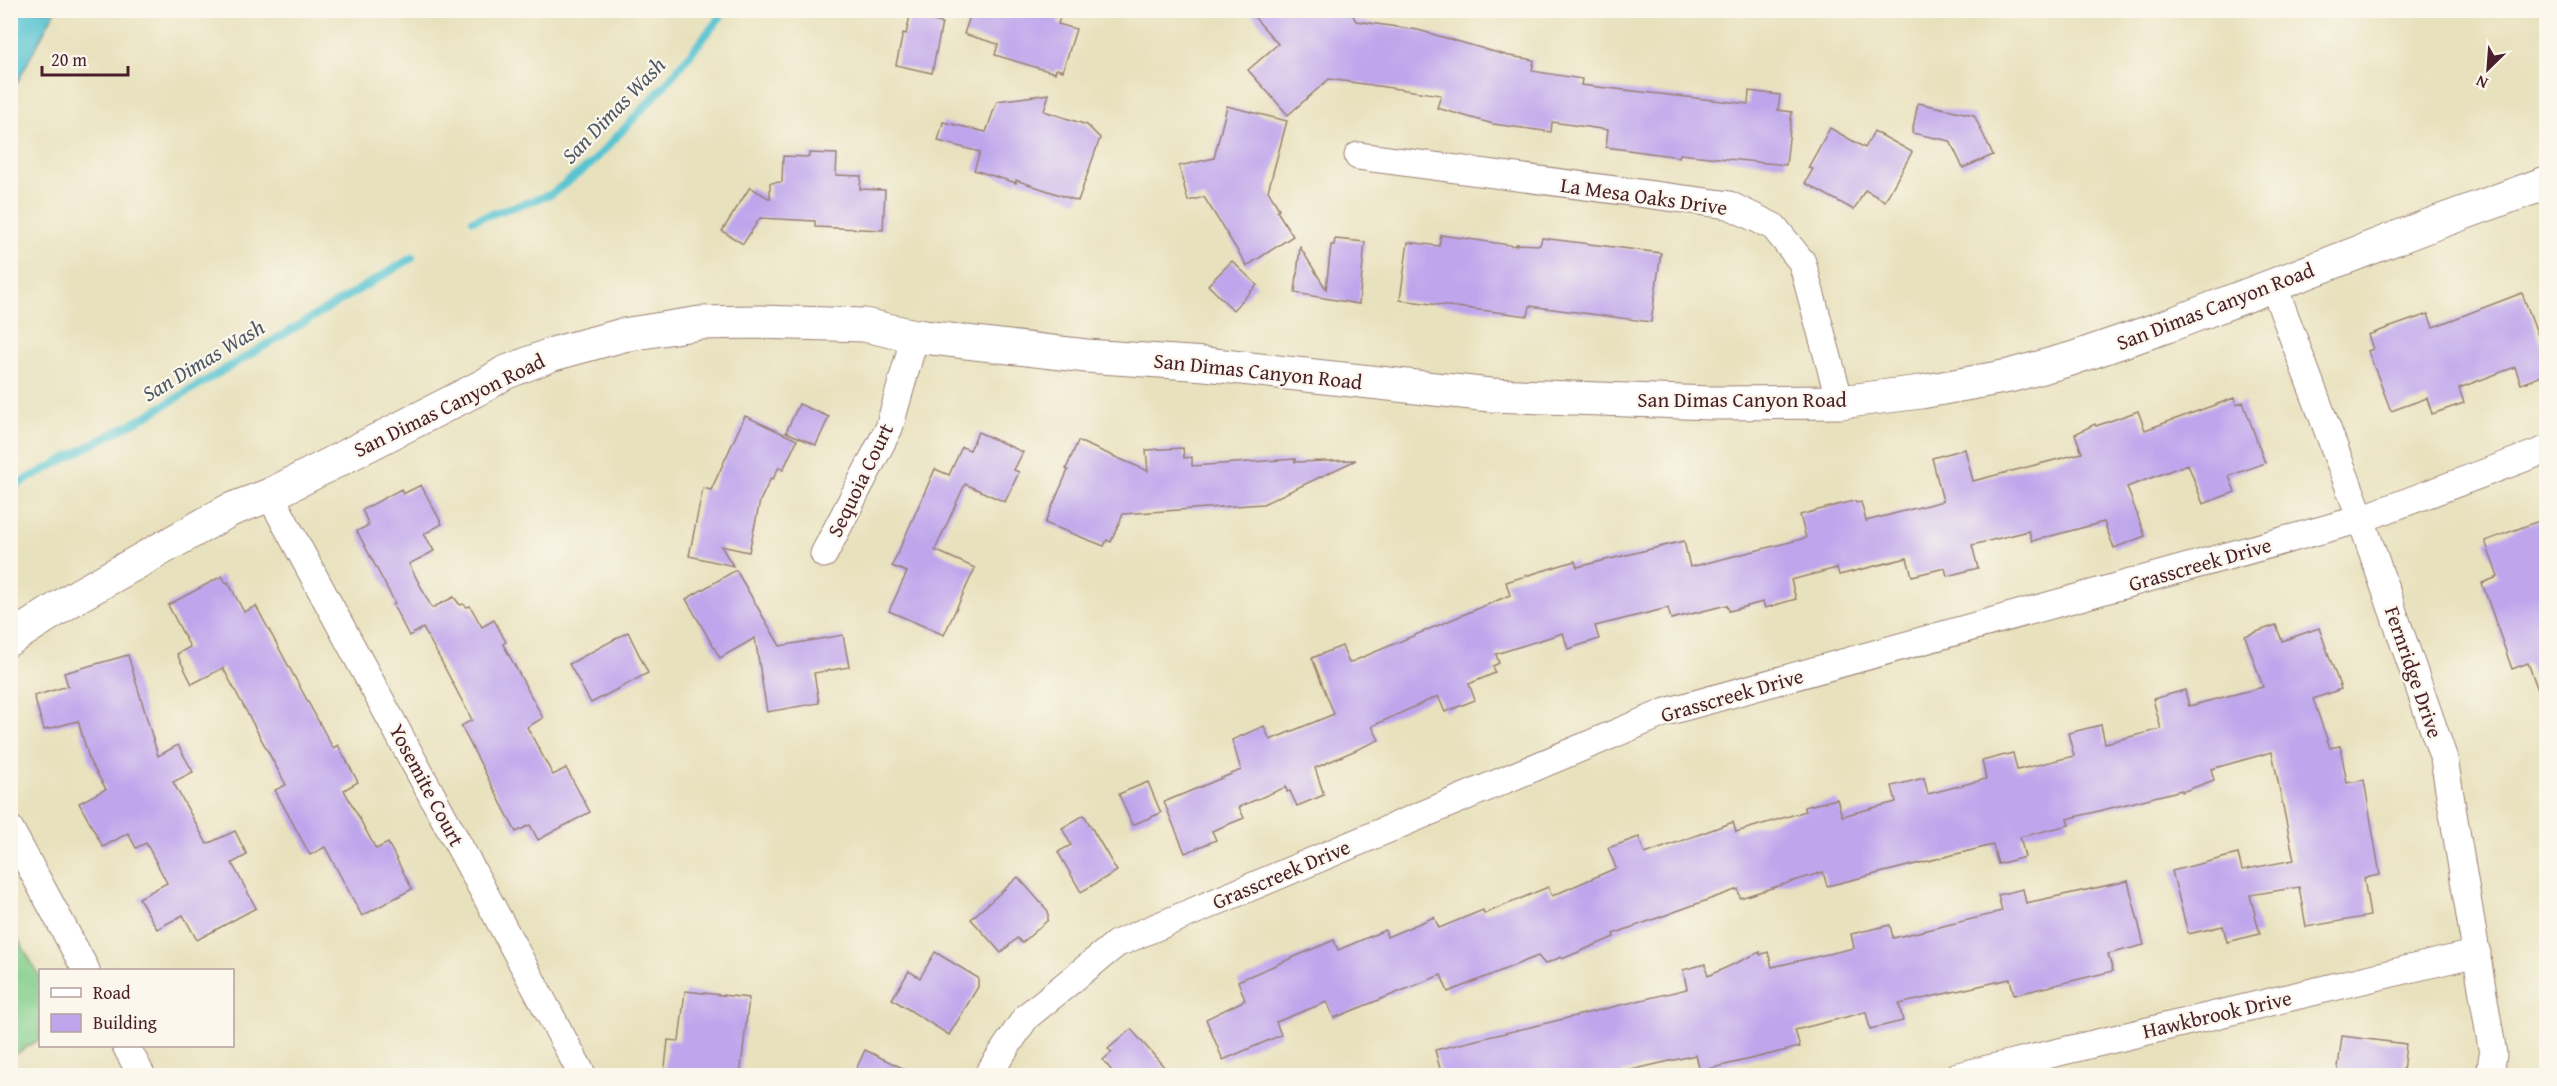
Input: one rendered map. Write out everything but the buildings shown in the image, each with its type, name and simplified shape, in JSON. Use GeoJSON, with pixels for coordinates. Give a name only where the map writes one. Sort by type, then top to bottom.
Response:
{"type":"FeatureCollection","features":[{"type":"Feature","properties":{"kind":"street","name":"La Mesa Oaks Drive"},"geometry":{"type":"LineString","coordinates":[[1358,156],[1729,205],[1774,227],[1802,262],[1840,402]]}},
{"type":"Feature","properties":{"kind":"street","name":"San Dimas Canyon Road"},"geometry":{"type":"LineString","coordinates":[[10,639],[79,595],[230,510],[270,495],[485,385],[504,373],[553,354],[623,334],[700,323],[864,325],[915,336],[1086,356],[1205,364],[1490,394],[1711,403],[1840,402],[1921,392],[2009,376],[2071,359],[2167,326],[2273,284],[2547,183]]}},
{"type":"Feature","properties":{"kind":"street","name":"Fernridge Drive"},"geometry":{"type":"LineString","coordinates":[[2273,284],[2361,519],[2444,759],[2493,1054],[2490,1076]]}},
{"type":"Feature","properties":{"kind":"street","name":"Sequoia Court"},"geometry":{"type":"LineString","coordinates":[[824,554],[889,428],[915,336]]}},
{"type":"Feature","properties":{"kind":"street","name":"Grasscreek Drive"},"geometry":{"type":"LineString","coordinates":[[987,1076],[1026,1017],[1116,944],[1666,712],[2361,519],[2547,450]]}},
{"type":"Feature","properties":{"kind":"street","name":"Yosemite Court"},"geometry":{"type":"LineString","coordinates":[[270,495],[583,1076]]}},
{"type":"Feature","properties":{"kind":"street"},"geometry":{"type":"LineString","coordinates":[[10,829],[85,969]]}},
{"type":"Feature","properties":{"kind":"street","name":"Hawkbrook Drive"},"geometry":{"type":"LineString","coordinates":[[1958,1076],[2477,953]]}},
{"type":"Feature","properties":{"kind":"street"},"geometry":{"type":"LineString","coordinates":[[127,1047],[142,1076]]}},
{"type":"Feature","properties":{"kind":"green space"},"geometry":{"type":"Polygon","coordinates":[[[10,926],[39,975],[39,1040],[11,1057],[10,926]]]}},
{"type":"Feature","properties":{"kind":"water"},"geometry":{"type":"Polygon","coordinates":[[[10,11],[55,11],[11,94],[10,11]]]}},
{"type":"Feature","properties":{"kind":"waterway","name":"San Dimas Wash"},"geometry":{"type":"LineString","coordinates":[[473,220],[550,195],[591,164],[665,85],[726,10]]}},
{"type":"Feature","properties":{"kind":"waterway","name":"San Dimas Wash"},"geometry":{"type":"LineString","coordinates":[[10,488],[148,415],[412,258]]}}]}
